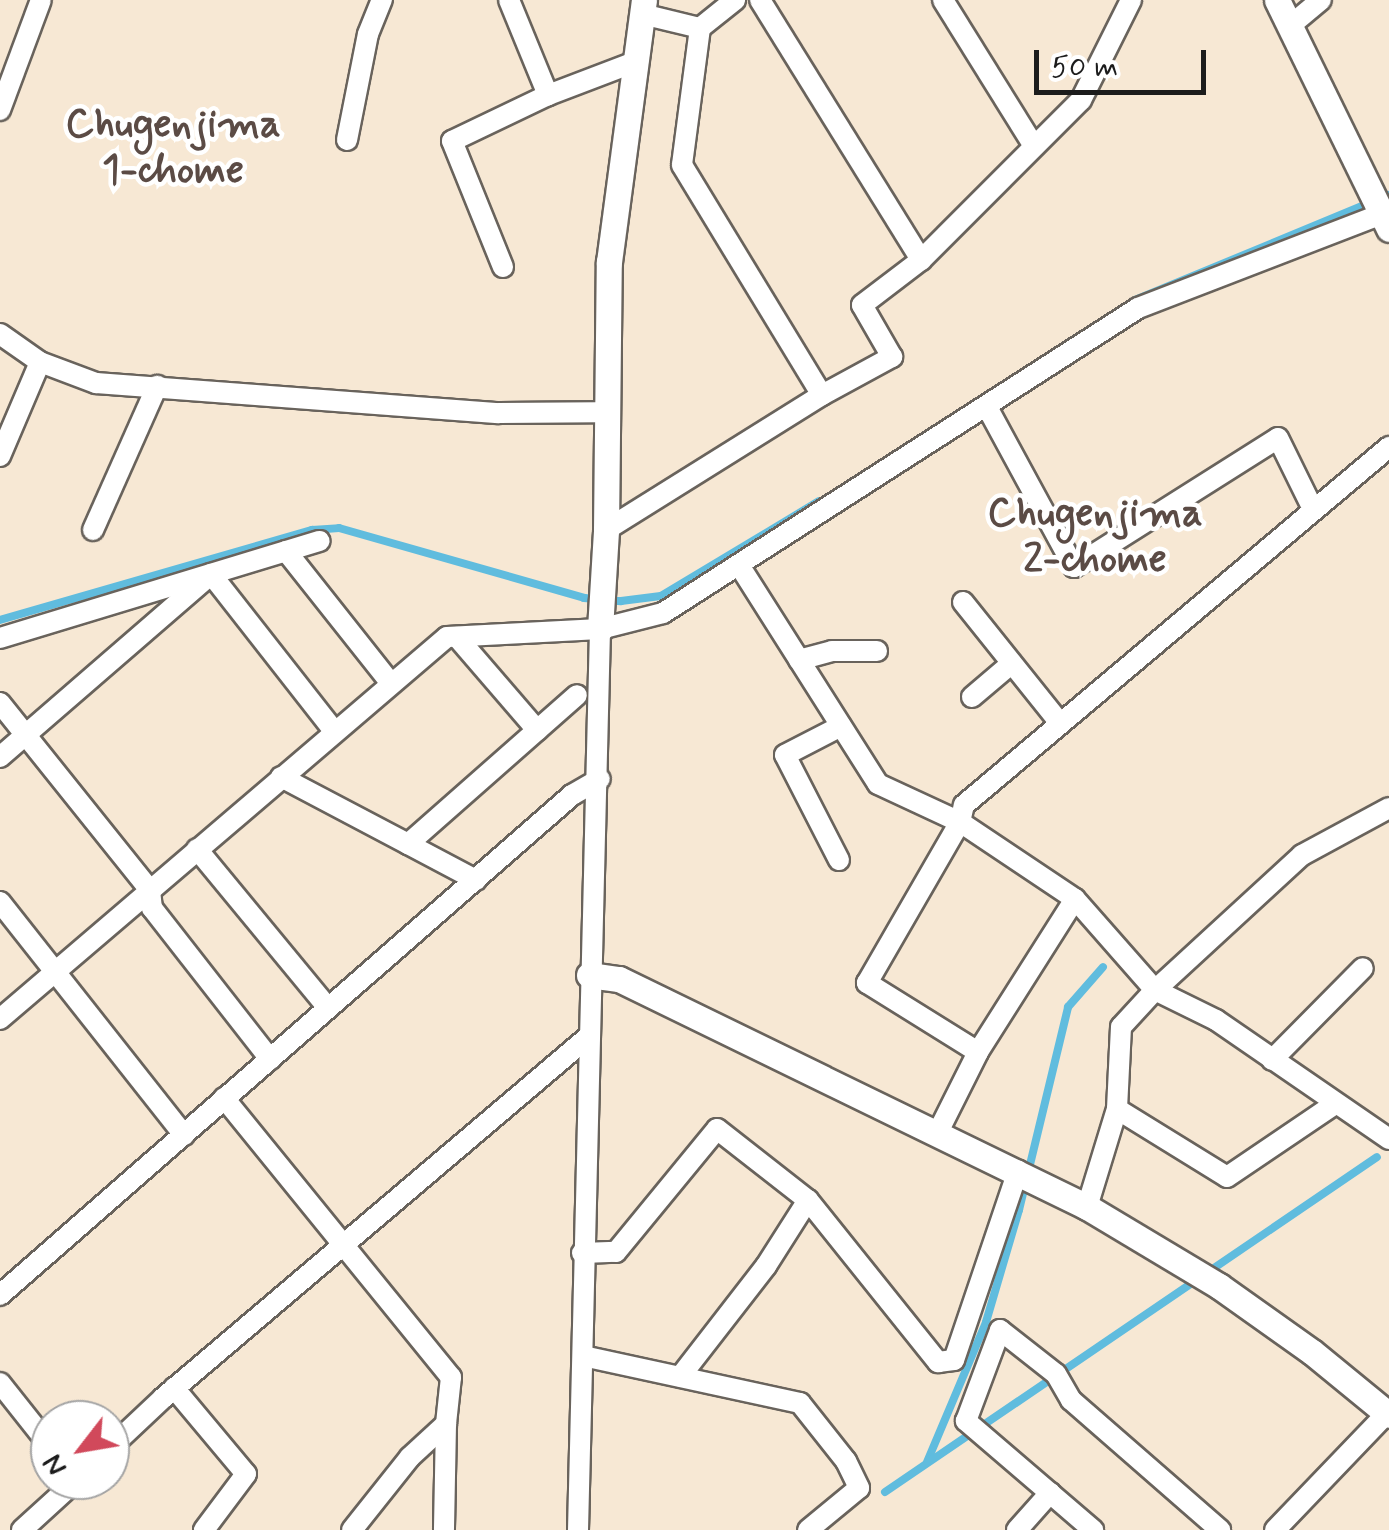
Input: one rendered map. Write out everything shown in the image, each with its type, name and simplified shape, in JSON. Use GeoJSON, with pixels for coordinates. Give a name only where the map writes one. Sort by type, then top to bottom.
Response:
{"type":"FeatureCollection","features":[{"type":"Feature","properties":{"kind":"street"},"geometry":{"type":"LineString","coordinates":[[0,110],[42,0]]}},
{"type":"Feature","properties":{"kind":"street"},"geometry":{"type":"LineString","coordinates":[[347,140],[368,34],[382,0]]}},
{"type":"Feature","properties":{"kind":"street"},"geometry":{"type":"LineString","coordinates":[[509,0],[548,95]]}},
{"type":"Feature","properties":{"kind":"street"},"geometry":{"type":"LineString","coordinates":[[735,0],[700,28],[682,165],[822,394]]}},
{"type":"Feature","properties":{"kind":"street"},"geometry":{"type":"LineString","coordinates":[[760,0],[921,260]]}},
{"type":"Feature","properties":{"kind":"street"},"geometry":{"type":"LineString","coordinates":[[943,0],[1034,146]]}},
{"type":"Feature","properties":{"kind":"street"},"geometry":{"type":"LineString","coordinates":[[0,1020],[390,682],[447,638],[600,629],[664,613],[1138,308],[1382,212],[1278,0]]}},
{"type":"Feature","properties":{"kind":"street"},"geometry":{"type":"LineString","coordinates":[[1291,26],[1321,0]]}},
{"type":"Feature","properties":{"kind":"street"},"geometry":{"type":"LineString","coordinates":[[606,530],[822,394],[892,356],[862,305],[921,260],[1081,100],[1123,5]]}},
{"type":"Feature","properties":{"kind":"street"},"geometry":{"type":"LineString","coordinates":[[578,1530],[589,975],[600,780],[610,246],[643,7],[700,28]]}},
{"type":"Feature","properties":{"kind":"street"},"geometry":{"type":"LineString","coordinates":[[503,267],[452,140],[548,95],[635,62]]}},
{"type":"Feature","properties":{"kind":"street"},"geometry":{"type":"LineString","coordinates":[[0,334],[40,362],[96,383],[499,414],[606,412]]}},
{"type":"Feature","properties":{"kind":"street"},"geometry":{"type":"LineString","coordinates":[[0,456],[40,362]]}},
{"type":"Feature","properties":{"kind":"street"},"geometry":{"type":"LineString","coordinates":[[93,530],[158,386]]}},
{"type":"Feature","properties":{"kind":"street"},"geometry":{"type":"LineString","coordinates":[[987,407],[1074,567],[1278,438],[1313,509]]}},
{"type":"Feature","properties":{"kind":"street"},"geometry":{"type":"LineString","coordinates":[[978,1052],[866,984],[960,822],[964,804],[1389,446]]}},
{"type":"Feature","properties":{"kind":"street"},"geometry":{"type":"LineString","coordinates":[[0,638],[320,541]]}},
{"type":"Feature","properties":{"kind":"street"},"geometry":{"type":"LineString","coordinates":[[286,551],[390,682]]}},
{"type":"Feature","properties":{"kind":"street"},"geometry":{"type":"LineString","coordinates":[[739,565],[878,784],[960,822],[1075,899],[1155,990],[1216,1020],[1389,1139]]}},
{"type":"Feature","properties":{"kind":"street"},"geometry":{"type":"LineString","coordinates":[[211,574],[334,731]]}},
{"type":"Feature","properties":{"kind":"street"},"geometry":{"type":"LineString","coordinates":[[0,757],[211,574]]}},
{"type":"Feature","properties":{"kind":"street"},"geometry":{"type":"LineString","coordinates":[[962,602],[1060,723]]}},
{"type":"Feature","properties":{"kind":"street"},"geometry":{"type":"LineString","coordinates":[[458,637],[538,730]]}},
{"type":"Feature","properties":{"kind":"street"},"geometry":{"type":"LineString","coordinates":[[799,660],[832,652],[877,651]]}},
{"type":"Feature","properties":{"kind":"street"},"geometry":{"type":"LineString","coordinates":[[972,696],[1012,663]]}},
{"type":"Feature","properties":{"kind":"street"},"geometry":{"type":"LineString","coordinates":[[408,844],[577,695]]}},
{"type":"Feature","properties":{"kind":"street"},"geometry":{"type":"LineString","coordinates":[[0,703],[150,890],[152,908],[270,1058]]}},
{"type":"Feature","properties":{"kind":"street"},"geometry":{"type":"LineString","coordinates":[[840,860],[785,755],[841,726]]}},
{"type":"Feature","properties":{"kind":"street"},"geometry":{"type":"LineString","coordinates":[[281,777],[476,880]]}},
{"type":"Feature","properties":{"kind":"street"},"geometry":{"type":"LineString","coordinates":[[0,1295],[572,796],[600,780]]}},
{"type":"Feature","properties":{"kind":"street"},"geometry":{"type":"LineString","coordinates":[[1088,1207],[1116,1110],[1120,1027],[1302,855],[1389,808]]}},
{"type":"Feature","properties":{"kind":"street"},"geometry":{"type":"LineString","coordinates":[[197,849],[328,1008]]}},
{"type":"Feature","properties":{"kind":"street"},"geometry":{"type":"LineString","coordinates":[[938,1132],[978,1052],[1075,899]]}},
{"type":"Feature","properties":{"kind":"street"},"geometry":{"type":"LineString","coordinates":[[0,902],[184,1135]]}},
{"type":"Feature","properties":{"kind":"street"},"geometry":{"type":"LineString","coordinates":[[1272,1060],[1363,968]]}},
{"type":"Feature","properties":{"kind":"street"},"geometry":{"type":"LineString","coordinates":[[589,975],[619,979],[1088,1207],[1219,1286],[1312,1352],[1388,1413],[1275,1530]]}},
{"type":"Feature","properties":{"kind":"street"},"geometry":{"type":"LineString","coordinates":[[130,1429],[588,1036]]}},
{"type":"Feature","properties":{"kind":"street"},"geometry":{"type":"LineString","coordinates":[[224,1098],[451,1378],[444,1530]]}},
{"type":"Feature","properties":{"kind":"street"},"geometry":{"type":"LineString","coordinates":[[1116,1110],[1227,1177],[1335,1104]]}},
{"type":"Feature","properties":{"kind":"street"},"geometry":{"type":"LineString","coordinates":[[582,1253],[616,1252],[717,1129],[808,1200],[938,1362],[954,1360],[1018,1171]]}},
{"type":"Feature","properties":{"kind":"street"},"geometry":{"type":"LineString","coordinates":[[680,1377],[766,1266],[808,1200]]}},
{"type":"Feature","properties":{"kind":"street"},"geometry":{"type":"LineString","coordinates":[[1094,1530],[966,1421],[1000,1330],[1056,1374],[1071,1400],[1220,1530]]}},
{"type":"Feature","properties":{"kind":"street"},"geometry":{"type":"LineString","coordinates":[[583,1356],[800,1403],[846,1461],[859,1488],[808,1530]]}},
{"type":"Feature","properties":{"kind":"street"},"geometry":{"type":"LineString","coordinates":[[0,1382],[30,1420]]}},
{"type":"Feature","properties":{"kind":"street"},"geometry":{"type":"LineString","coordinates":[[174,1388],[246,1474],[204,1530]]}},
{"type":"Feature","properties":{"kind":"street"},"geometry":{"type":"LineString","coordinates":[[352,1530],[410,1457],[446,1424]]}},
{"type":"Feature","properties":{"kind":"street"},"geometry":{"type":"LineString","coordinates":[[1017,1530],[1050,1492]]}},
{"type":"Feature","properties":{"kind":"street"},"geometry":{"type":"LineString","coordinates":[[22,1530],[55,1500]]}},
{"type":"Feature","properties":{"kind":"waterway"},"geometry":{"type":"LineString","coordinates":[[1135,300],[1389,195]]}},
{"type":"Feature","properties":{"kind":"waterway"},"geometry":{"type":"LineString","coordinates":[[0,620],[312,530],[339,528],[584,598],[621,601],[661,596],[819,501]]}},
{"type":"Feature","properties":{"kind":"waterway"},"geometry":{"type":"LineString","coordinates":[[927,1462],[986,1322],[1019,1210],[1068,1007],[1103,967]]}},
{"type":"Feature","properties":{"kind":"waterway"},"geometry":{"type":"LineString","coordinates":[[885,1492],[1377,1157]]}},
{"type":"Feature","properties":{"kind":"district","name":"Chugenjima 1-chome"},"geometry":{"type":"Point","coordinates":[173,148]}},
{"type":"Feature","properties":{"kind":"district","name":"Chugenjima 2-chome"},"geometry":{"type":"Point","coordinates":[1095,537]}}]}
